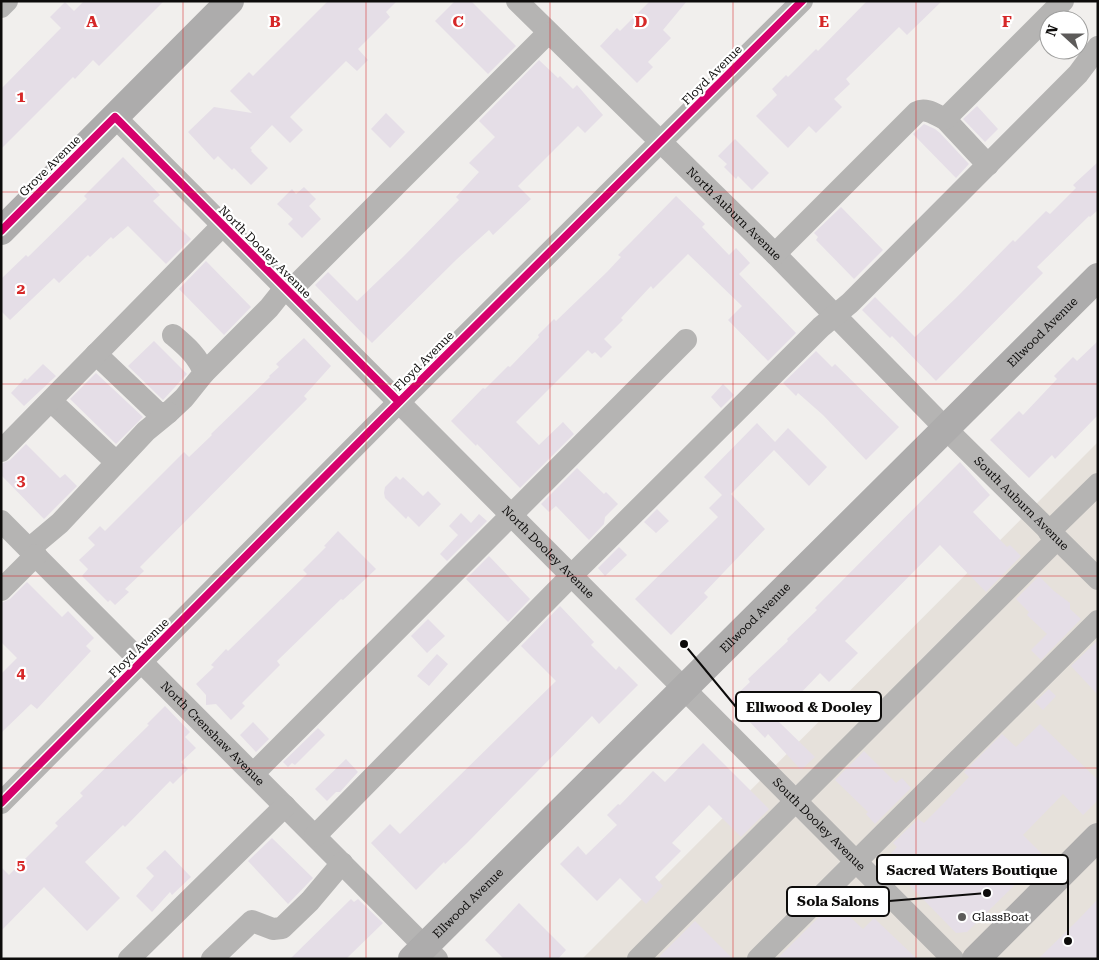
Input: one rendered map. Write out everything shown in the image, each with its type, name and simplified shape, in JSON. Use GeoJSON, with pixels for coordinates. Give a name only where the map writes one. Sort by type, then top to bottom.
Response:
{"type":"FeatureCollection","features":[{"type":"Feature","properties":{"kind":"main road","name":"Grove Avenue"},"geometry":{"type":"LineString","coordinates":[[1,231],[230,1]]}},
{"type":"Feature","properties":{"kind":"main road","name":"Ellwood Avenue"},"geometry":{"type":"LineString","coordinates":[[425,955],[684,689],[1098,277]]}},
{"type":"Feature","properties":{"kind":"main road"},"geometry":{"type":"LineString","coordinates":[[976,959],[1098,837]]}},
{"type":"Feature","properties":{"kind":"street"},"geometry":{"type":"LineString","coordinates":[[1,7],[7,1]]}},
{"type":"Feature","properties":{"kind":"street","name":"North Auburn Avenue"},"geometry":{"type":"LineString","coordinates":[[518,1],[775,254],[946,429]]}},
{"type":"Feature","properties":{"kind":"street","name":"Floyd Avenue"},"geometry":{"type":"LineString","coordinates":[[1,803],[399,402],[802,1]]}},
{"type":"Feature","properties":{"kind":"street"},"geometry":{"type":"LineString","coordinates":[[945,119],[1063,1]]}},
{"type":"Feature","properties":{"kind":"street"},"geometry":{"type":"LineString","coordinates":[[1,590],[32,552],[146,431],[184,398],[204,373],[548,32]]}},
{"type":"Feature","properties":{"kind":"street"},"geometry":{"type":"LineString","coordinates":[[314,836],[821,327],[836,316],[988,165],[1078,74],[1098,46]]}},
{"type":"Feature","properties":{"kind":"street"},"geometry":{"type":"LineString","coordinates":[[775,254],[917,112],[927,111],[945,119],[988,165]]}},
{"type":"Feature","properties":{"kind":"street","name":"North Dooley Avenue"},"geometry":{"type":"LineString","coordinates":[[115,117],[684,689]]}},
{"type":"Feature","properties":{"kind":"street"},"geometry":{"type":"LineString","coordinates":[[1,451],[223,225]]}},
{"type":"Feature","properties":{"kind":"street"},"geometry":{"type":"LineString","coordinates":[[173,335],[192,352],[204,373]]}},
{"type":"Feature","properties":{"kind":"street"},"geometry":{"type":"LineString","coordinates":[[253,774],[686,340]]}},
{"type":"Feature","properties":{"kind":"street"},"geometry":{"type":"LineString","coordinates":[[96,354],[158,413],[168,413]]}},
{"type":"Feature","properties":{"kind":"street"},"geometry":{"type":"LineString","coordinates":[[51,401],[116,462]]}},
{"type":"Feature","properties":{"kind":"street","name":"South Auburn Avenue"},"geometry":{"type":"LineString","coordinates":[[946,429],[1053,535],[1094,569]]}},
{"type":"Feature","properties":{"kind":"street"},"geometry":{"type":"LineString","coordinates":[[638,959],[796,801],[1053,535],[1098,484]]}},
{"type":"Feature","properties":{"kind":"street","name":"North Crenshaw Avenue"},"geometry":{"type":"LineString","coordinates":[[1,521],[342,864],[425,955]]}},
{"type":"Feature","properties":{"kind":"street"},"geometry":{"type":"LineString","coordinates":[[758,959],[1098,620]]}},
{"type":"Feature","properties":{"kind":"street","name":"South Dooley Avenue"},"geometry":{"type":"LineString","coordinates":[[684,689],[953,959]]}},
{"type":"Feature","properties":{"kind":"street"},"geometry":{"type":"LineString","coordinates":[[129,959],[285,806]]}},
{"type":"Feature","properties":{"kind":"street"},"geometry":{"type":"LineString","coordinates":[[212,959],[252,921],[273,929],[282,928],[310,901],[342,864]]}},
{"type":"Feature","properties":{"kind":"shaded area"},"geometry":{"type":"Polygon","coordinates":[[[1098,442],[1098,959],[582,959],[1098,442]]]}},
{"type":"Feature","properties":{"kind":"building"},"geometry":{"type":"Polygon","coordinates":[[[84,1],[164,1],[99,66],[93,60],[75,79],[73,77],[1,149],[1,89],[61,28],[50,17],[65,2],[74,11],[84,1]]]}},
{"type":"Feature","properties":{"kind":"building"},"geometry":{"type":"Polygon","coordinates":[[[328,1],[397,1],[386,12],[390,17],[358,49],[368,60],[357,71],[346,61],[290,117],[303,130],[290,143],[272,125],[250,148],[268,168],[251,185],[234,168],[232,170],[218,156],[214,160],[188,132],[214,107],[252,113],[230,91],[249,72],[253,76],[328,1]]]}},
{"type":"Feature","properties":{"kind":"building"},"geometry":{"type":"Polygon","coordinates":[[[455,1],[471,1],[516,46],[488,74],[435,21],[455,1]]]}},
{"type":"Feature","properties":{"kind":"building"},"geometry":{"type":"Polygon","coordinates":[[[650,1],[687,1],[663,30],[671,38],[648,62],[653,67],[637,83],[600,46],[617,28],[620,31],[650,1]]]}},
{"type":"Feature","properties":{"kind":"building"},"geometry":{"type":"Polygon","coordinates":[[[867,1],[942,1],[907,35],[899,27],[846,79],[850,84],[834,99],[842,107],[816,133],[809,126],[788,148],[756,116],[777,95],[772,89],[786,75],[788,77],[816,49],[818,51],[867,1]]]}},
{"type":"Feature","properties":{"kind":"building"},"geometry":{"type":"Polygon","coordinates":[[[539,60],[573,89],[577,85],[603,115],[585,133],[578,126],[518,186],[531,199],[493,235],[489,230],[372,343],[315,285],[328,272],[357,301],[404,256],[459,200],[456,197],[479,172],[469,163],[495,137],[479,121],[539,60]]]}},
{"type":"Feature","properties":{"kind":"building"},"geometry":{"type":"Polygon","coordinates":[[[977,106],[998,129],[985,142],[963,119],[977,106]]]}},
{"type":"Feature","properties":{"kind":"building"},"geometry":{"type":"Polygon","coordinates":[[[386,113],[405,132],[390,148],[371,129],[386,113]]]}},
{"type":"Feature","properties":{"kind":"building"},"geometry":{"type":"Polygon","coordinates":[[[924,124],[940,133],[969,164],[956,178],[913,134],[924,124]]]}},
{"type":"Feature","properties":{"kind":"building"},"geometry":{"type":"Polygon","coordinates":[[[735,139],[769,173],[752,190],[738,176],[736,179],[724,167],[727,164],[718,156],[735,139]]]}},
{"type":"Feature","properties":{"kind":"building"},"geometry":{"type":"Polygon","coordinates":[[[123,157],[160,195],[153,201],[191,239],[166,264],[128,226],[113,239],[111,237],[90,257],[88,255],[59,283],[54,278],[10,320],[1,311],[1,279],[26,255],[28,257],[87,199],[84,196],[123,157]]]}},
{"type":"Feature","properties":{"kind":"building"},"geometry":{"type":"Polygon","coordinates":[[[1098,162],[1098,210],[1089,216],[1037,267],[1043,273],[936,381],[892,336],[890,338],[862,310],[875,297],[915,337],[1013,240],[1015,242],[1046,211],[1050,214],[1076,188],[1073,185],[1098,162]]]}},
{"type":"Feature","properties":{"kind":"building"},"geometry":{"type":"Polygon","coordinates":[[[304,187],[316,199],[309,206],[321,219],[302,238],[288,224],[293,219],[277,204],[292,189],[296,194],[304,187]]]}},
{"type":"Feature","properties":{"kind":"building"},"geometry":{"type":"Polygon","coordinates":[[[676,196],[705,224],[702,227],[729,255],[736,248],[750,263],[739,274],[796,333],[768,361],[728,320],[742,306],[688,254],[653,289],[651,286],[621,318],[623,320],[604,339],[612,347],[601,358],[595,352],[592,354],[588,350],[516,422],[539,445],[563,422],[574,434],[520,488],[477,444],[476,446],[451,421],[483,388],[485,389],[508,366],[510,367],[554,319],[556,321],[607,272],[621,257],[618,255],[676,196]]]}},
{"type":"Feature","properties":{"kind":"building"},"geometry":{"type":"Polygon","coordinates":[[[841,207],[883,250],[854,279],[816,240],[818,237],[814,233],[841,207]]]}},
{"type":"Feature","properties":{"kind":"building"},"geometry":{"type":"Polygon","coordinates":[[[206,261],[251,307],[224,335],[179,289],[206,261]]]}},
{"type":"Feature","properties":{"kind":"building"},"geometry":{"type":"Polygon","coordinates":[[[304,338],[331,366],[304,396],[307,399],[140,567],[144,571],[125,589],[129,592],[115,605],[110,600],[108,602],[82,576],[88,569],[79,560],[95,545],[88,538],[100,526],[105,531],[184,452],[189,457],[270,377],[279,367],[276,364],[304,338]]]}},
{"type":"Feature","properties":{"kind":"building"},"geometry":{"type":"Polygon","coordinates":[[[154,341],[187,374],[163,400],[128,366],[154,341]]]}},
{"type":"Feature","properties":{"kind":"building"},"geometry":{"type":"Polygon","coordinates":[[[1098,341],[1098,415],[1055,459],[1052,455],[1029,478],[990,440],[1019,411],[1023,415],[1057,379],[1054,376],[1073,357],[1077,361],[1098,341]]]}},
{"type":"Feature","properties":{"kind":"building"},"geometry":{"type":"Polygon","coordinates":[[[816,351],[832,367],[835,364],[899,427],[866,460],[823,415],[798,393],[796,396],[783,383],[816,351]]]}},
{"type":"Feature","properties":{"kind":"building"},"geometry":{"type":"Polygon","coordinates":[[[43,364],[56,376],[24,406],[11,393],[25,378],[27,380],[43,364]]]}},
{"type":"Feature","properties":{"kind":"building"},"geometry":{"type":"Polygon","coordinates":[[[96,373],[143,417],[116,444],[70,399],[96,373]]]}},
{"type":"Feature","properties":{"kind":"building"},"geometry":{"type":"Polygon","coordinates":[[[723,384],[734,395],[721,408],[711,397],[723,384]]]}},
{"type":"Feature","properties":{"kind":"building"},"geometry":{"type":"Polygon","coordinates":[[[757,423],[775,442],[788,428],[827,467],[809,486],[774,450],[731,494],[765,529],[704,593],[708,597],[671,635],[635,599],[718,517],[709,508],[722,495],[704,477],[757,423]]]}},
{"type":"Feature","properties":{"kind":"building"},"geometry":{"type":"Polygon","coordinates":[[[26,444],[60,478],[65,474],[77,486],[44,519],[1,475],[1,464],[10,460],[26,444]]]}},
{"type":"Feature","properties":{"kind":"building"},"geometry":{"type":"Polygon","coordinates":[[[960,462],[990,495],[973,512],[1007,547],[1010,545],[1021,556],[986,592],[940,545],[845,641],[858,653],[829,682],[820,673],[796,698],[800,702],[779,722],[815,757],[801,770],[768,734],[765,738],[730,701],[750,682],[748,679],[817,610],[815,608],[960,462]]]}},
{"type":"Feature","properties":{"kind":"building"},"geometry":{"type":"Polygon","coordinates":[[[577,468],[604,494],[606,492],[618,504],[605,517],[604,524],[589,540],[556,506],[549,512],[541,504],[577,468]]]}},
{"type":"Feature","properties":{"kind":"building"},"geometry":{"type":"Polygon","coordinates":[[[396,476],[400,480],[403,477],[423,496],[428,491],[441,504],[419,527],[408,516],[406,519],[385,498],[385,487],[396,476]]]}},
{"type":"Feature","properties":{"kind":"building"},"geometry":{"type":"Polygon","coordinates":[[[657,509],[669,521],[656,533],[644,522],[657,509]]]}},
{"type":"Feature","properties":{"kind":"building"},"geometry":{"type":"Polygon","coordinates":[[[461,513],[471,523],[479,514],[487,521],[447,561],[440,554],[458,535],[449,526],[461,513]]]}},
{"type":"Feature","properties":{"kind":"building"},"geometry":{"type":"Polygon","coordinates":[[[338,531],[376,569],[343,600],[341,599],[277,661],[280,665],[242,703],[245,706],[231,720],[216,704],[206,705],[206,695],[196,684],[214,667],[211,665],[226,649],[228,651],[307,574],[303,570],[326,547],[324,546],[338,531]]]}},
{"type":"Feature","properties":{"kind":"building"},"geometry":{"type":"Polygon","coordinates":[[[619,547],[627,555],[605,576],[598,568],[619,547]]]}},
{"type":"Feature","properties":{"kind":"building"},"geometry":{"type":"Polygon","coordinates":[[[489,556],[530,599],[508,622],[466,579],[489,556]]]}},
{"type":"Feature","properties":{"kind":"building"},"geometry":{"type":"Polygon","coordinates":[[[1039,576],[1070,603],[1070,609],[1081,619],[1041,660],[1031,650],[1047,634],[1027,615],[1029,612],[1016,599],[1039,576]]]}},
{"type":"Feature","properties":{"kind":"building"},"geometry":{"type":"Polygon","coordinates":[[[27,582],[62,617],[68,611],[94,638],[86,646],[91,651],[37,709],[31,704],[1,733],[1,674],[17,658],[1,642],[1,603],[10,599],[27,582]]]}},
{"type":"Feature","properties":{"kind":"building"},"geometry":{"type":"Polygon","coordinates":[[[560,606],[594,642],[591,645],[616,670],[619,666],[638,685],[599,724],[592,716],[468,842],[445,864],[444,862],[416,890],[371,843],[390,824],[400,834],[556,681],[521,646],[560,606]]]}},
{"type":"Feature","properties":{"kind":"building"},"geometry":{"type":"Polygon","coordinates":[[[428,619],[445,636],[427,653],[411,636],[428,619]]]}},
{"type":"Feature","properties":{"kind":"building"},"geometry":{"type":"Polygon","coordinates":[[[1098,640],[1098,695],[1071,666],[1098,640]]]}},
{"type":"Feature","properties":{"kind":"building"},"geometry":{"type":"Polygon","coordinates":[[[437,654],[448,664],[429,686],[417,676],[437,654]]]}},
{"type":"Feature","properties":{"kind":"building"},"geometry":{"type":"Polygon","coordinates":[[[1049,689],[1056,696],[1043,710],[1035,702],[1049,689]]]}},
{"type":"Feature","properties":{"kind":"building"},"geometry":{"type":"Polygon","coordinates":[[[165,706],[190,732],[185,737],[196,748],[181,762],[188,769],[173,784],[170,781],[125,827],[123,825],[85,862],[120,898],[87,931],[44,887],[1,931],[1,867],[9,875],[58,826],[55,823],[83,796],[80,793],[149,725],[147,724],[165,706]]]}},
{"type":"Feature","properties":{"kind":"building"},"geometry":{"type":"Polygon","coordinates":[[[253,722],[269,739],[256,752],[240,735],[253,722]]]}},
{"type":"Feature","properties":{"kind":"building"},"geometry":{"type":"Polygon","coordinates":[[[1040,724],[1098,780],[1098,800],[1083,815],[1063,794],[1023,835],[1044,856],[967,932],[956,933],[885,860],[897,847],[893,843],[918,819],[924,823],[969,777],[964,772],[1002,734],[1016,747],[1040,724]]]}},
{"type":"Feature","properties":{"kind":"building"},"geometry":{"type":"Polygon","coordinates":[[[318,728],[325,735],[295,765],[292,763],[288,767],[283,762],[318,728]]]}},
{"type":"Feature","properties":{"kind":"building"},"geometry":{"type":"Polygon","coordinates":[[[703,743],[769,809],[741,837],[709,805],[672,843],[681,851],[655,877],[663,886],[646,904],[620,878],[597,901],[560,864],[578,846],[586,855],[617,825],[607,815],[618,804],[620,805],[653,771],[665,782],[703,743]]]}},
{"type":"Feature","properties":{"kind":"building"},"geometry":{"type":"Polygon","coordinates":[[[864,751],[896,783],[902,778],[911,788],[875,824],[866,814],[868,812],[835,780],[864,751]]]}},
{"type":"Feature","properties":{"kind":"building"},"geometry":{"type":"Polygon","coordinates":[[[346,759],[358,772],[340,792],[336,792],[327,801],[315,789],[346,759]]]}},
{"type":"Feature","properties":{"kind":"building"},"geometry":{"type":"Polygon","coordinates":[[[272,838],[313,878],[288,904],[248,861],[272,838]]]}},
{"type":"Feature","properties":{"kind":"building"},"geometry":{"type":"Polygon","coordinates":[[[165,850],[191,877],[172,895],[170,892],[152,912],[136,896],[154,876],[146,868],[165,850]]]}},
{"type":"Feature","properties":{"kind":"building"},"geometry":{"type":"Polygon","coordinates":[[[351,899],[354,902],[358,899],[383,923],[346,959],[290,959],[351,899]]]}},
{"type":"Feature","properties":{"kind":"building"},"geometry":{"type":"Polygon","coordinates":[[[1098,899],[1098,959],[1038,959],[1077,921],[1098,899]]]}},
{"type":"Feature","properties":{"kind":"building"},"geometry":{"type":"Polygon","coordinates":[[[834,902],[863,929],[874,918],[917,959],[777,959],[834,902]]]}},
{"type":"Feature","properties":{"kind":"building"},"geometry":{"type":"Polygon","coordinates":[[[519,903],[566,950],[558,959],[504,959],[485,940],[519,903]]]}},
{"type":"Feature","properties":{"kind":"building"},"geometry":{"type":"Polygon","coordinates":[[[695,921],[733,959],[657,959],[695,921]]]}},
{"type":"Feature","properties":{"kind":"cycle path"},"geometry":{"type":"LineString","coordinates":[[1,803],[385,416],[802,1]]}},
{"type":"Feature","properties":{"kind":"cycle path"},"geometry":{"type":"LineString","coordinates":[[1,231],[115,117],[399,402]]}},
{"type":"Feature","properties":{"kind":"place","name":"Ellwood & Dooley"},"geometry":{"type":"Point","coordinates":[684,644]}},
{"type":"Feature","properties":{"kind":"place","name":"Sola Salons"},"geometry":{"type":"Point","coordinates":[987,893]}},
{"type":"Feature","properties":{"kind":"place","name":"GlassBoat"},"geometry":{"type":"Point","coordinates":[962,917]}},
{"type":"Feature","properties":{"kind":"place","name":"Sacred Waters Boutique"},"geometry":{"type":"Point","coordinates":[1068,941]}}]}
